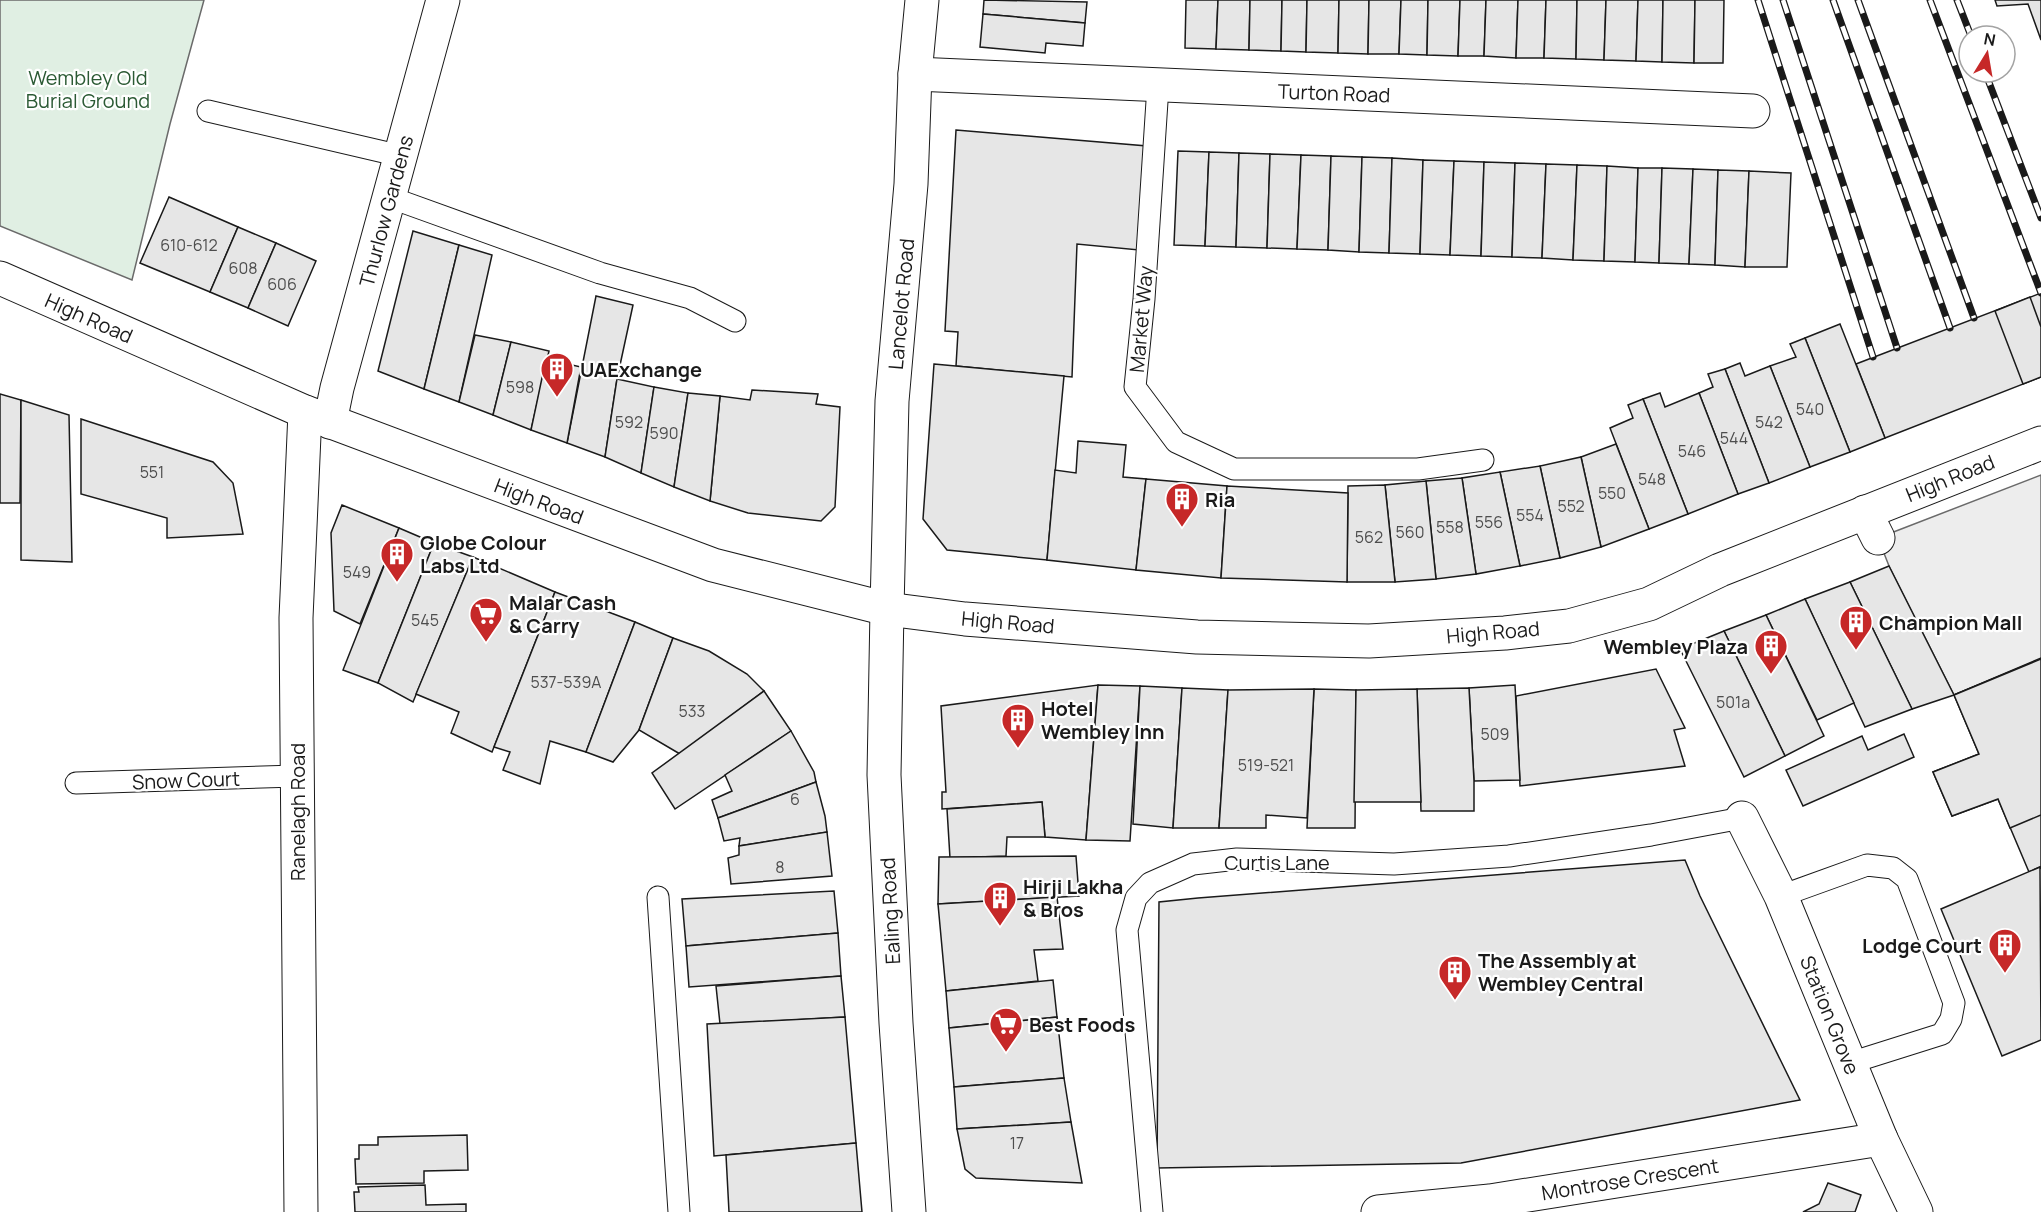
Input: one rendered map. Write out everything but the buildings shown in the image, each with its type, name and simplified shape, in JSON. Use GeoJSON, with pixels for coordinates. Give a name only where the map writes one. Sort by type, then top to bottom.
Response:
{"type":"FeatureCollection","features":[{"type":"Feature","properties":{"kind":"street","name":"Thurlow Gardens"},"geometry":{"type":"LineString","coordinates":[[318,417],[337,388],[443,0]]}},
{"type":"Feature","properties":{"kind":"street","name":"Lancelot Road"},"geometry":{"type":"LineString","coordinates":[[886,609],[892,401],[911,184],[915,74],[921,0]]}},
{"type":"Feature","properties":{"kind":"street","name":"Turton Road"},"geometry":{"type":"LineString","coordinates":[[915,74],[1753,111]]}},
{"type":"Feature","properties":{"kind":"street","name":"High Road"},"geometry":{"type":"LineString","coordinates":[[0,278],[318,417],[713,565],[886,609],[965,619],[1197,637],[1369,641],[1505,633],[1569,626],[1649,604],[1720,570],[1872,525],[2041,443]]}},
{"type":"Feature","properties":{"kind":"street","name":"Ranelagh Road"},"geometry":{"type":"LineString","coordinates":[[301,1212],[296,618],[318,417]]}},
{"type":"Feature","properties":{"kind":"street","name":"Ealing Road"},"geometry":{"type":"LineString","coordinates":[[886,609],[884,775],[896,1023],[909,1212]]}},
{"type":"Feature","properties":{"kind":"street","name":"Station Grove"},"geometry":{"type":"LineString","coordinates":[[1742,818],[1781,896],[1881,1139],[1916,1212]]}},
{"type":"Feature","properties":{"kind":"street","name":"Montrose Crescent"},"geometry":{"type":"LineString","coordinates":[[1378,1212],[1490,1207],[1881,1139]]}},
{"type":"Feature","properties":{"kind":"lane","name":"Market Way"},"geometry":{"type":"LineString","coordinates":[[1158,86],[1144,299],[1135,387],[1176,442],[1234,469],[1418,469],[1483,460]]}},
{"type":"Feature","properties":{"kind":"lane"},"geometry":{"type":"LineString","coordinates":[[208,111],[401,156]]}},
{"type":"Feature","properties":{"kind":"lane"},"geometry":{"type":"LineString","coordinates":[[389,197],[600,273],[690,298],[735,321]]}},
{"type":"Feature","properties":{"kind":"lane","name":"Snow Court"},"geometry":{"type":"LineString","coordinates":[[76,783],[296,776]]}},
{"type":"Feature","properties":{"kind":"lane","name":"Curtis Lane"},"geometry":{"type":"LineString","coordinates":[[1152,1212],[1127,930],[1136,898],[1150,883],[1193,864],[1237,859],[1394,864],[1509,856],[1651,835],[1742,818]]}},
{"type":"Feature","properties":{"kind":"lane"},"geometry":{"type":"LineString","coordinates":[[1781,896],[1867,865],[1893,868],[1907,879],[1954,1003],[1951,1019],[1942,1034],[1850,1063]]}},
{"type":"Feature","properties":{"kind":"lane"},"geometry":{"type":"LineString","coordinates":[[658,897],[679,1212]]}},
{"type":"Feature","properties":{"kind":"green space","name":"Wembley Old Burial Ground"},"geometry":{"type":"Polygon","coordinates":[[[0,0],[204,0],[170,124],[132,280],[0,226],[0,0]]]}},
{"type":"Feature","properties":{"kind":"shaded area"},"geometry":{"type":"Polygon","coordinates":[[[2041,475],[2041,659],[1954,695],[1889,566],[1878,538],[2041,475]]]}},
{"type":"Feature","properties":{"kind":"railway"},"geometry":{"type":"LineString","coordinates":[[1758,0],[1873,357]]}},
{"type":"Feature","properties":{"kind":"railway"},"geometry":{"type":"LineString","coordinates":[[1783,0],[1897,348]]}},
{"type":"Feature","properties":{"kind":"railway"},"geometry":{"type":"LineString","coordinates":[[1833,0],[1950,328]]}},
{"type":"Feature","properties":{"kind":"railway"},"geometry":{"type":"LineString","coordinates":[[1858,0],[1974,318]]}},
{"type":"Feature","properties":{"kind":"railway"},"geometry":{"type":"LineString","coordinates":[[1930,0],[2041,293]]}},
{"type":"Feature","properties":{"kind":"railway"},"geometry":{"type":"LineString","coordinates":[[1957,0],[1966,24]]}},
{"type":"Feature","properties":{"kind":"railway"},"geometry":{"type":"LineString","coordinates":[[1990,84],[2041,218]]}},
{"type":"Feature","properties":{"kind":"place","name":"UAExchange"},"geometry":{"type":"Point","coordinates":[557,398]}},
{"type":"Feature","properties":{"kind":"place","name":"Ria"},"geometry":{"type":"Point","coordinates":[1182,528]}},
{"type":"Feature","properties":{"kind":"place","name":"Globe Colour Labs Ltd"},"geometry":{"type":"Point","coordinates":[397,583]}},
{"type":"Feature","properties":{"kind":"place","name":"Malar Cash & Carry"},"geometry":{"type":"Point","coordinates":[486,643]}},
{"type":"Feature","properties":{"kind":"place","name":"Champion Mall"},"geometry":{"type":"Point","coordinates":[1856,651]}},
{"type":"Feature","properties":{"kind":"place","name":"Wembley Plaza"},"geometry":{"type":"Point","coordinates":[1771,675]}},
{"type":"Feature","properties":{"kind":"place","name":"Hotel Wembley Inn"},"geometry":{"type":"Point","coordinates":[1018,749]}},
{"type":"Feature","properties":{"kind":"place","name":"Hirji Lakha & Bros"},"geometry":{"type":"Point","coordinates":[1000,927]}},
{"type":"Feature","properties":{"kind":"place","name":"Lodge Court"},"geometry":{"type":"Point","coordinates":[2005,974]}},
{"type":"Feature","properties":{"kind":"place","name":"The Assembly at Wembley Central"},"geometry":{"type":"Point","coordinates":[1455,1001]}},
{"type":"Feature","properties":{"kind":"place","name":"Best Foods"},"geometry":{"type":"Point","coordinates":[1006,1053]}}]}
